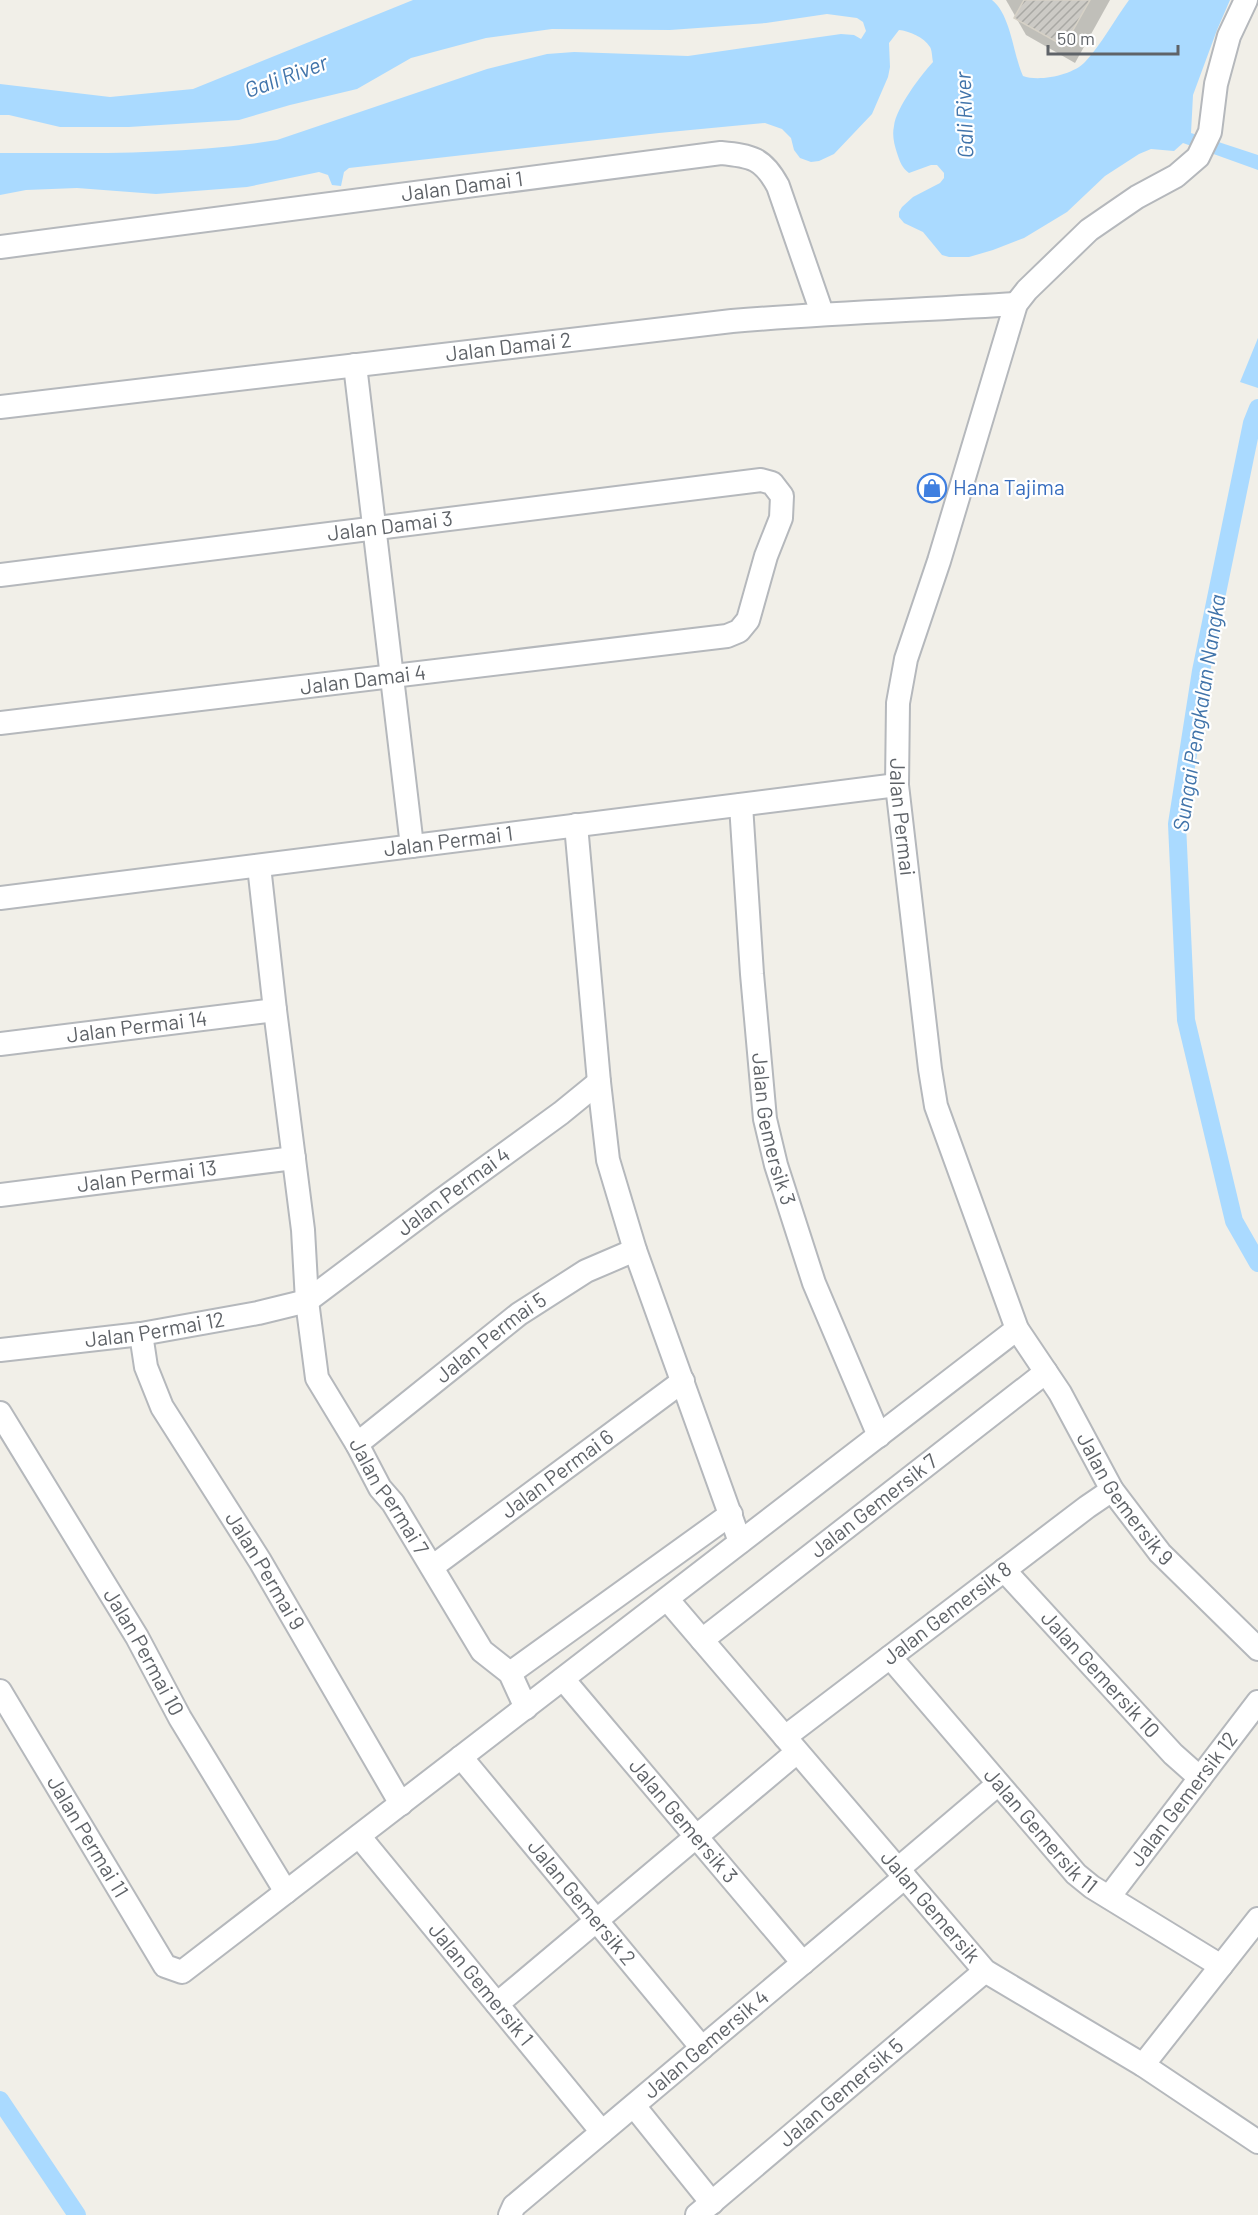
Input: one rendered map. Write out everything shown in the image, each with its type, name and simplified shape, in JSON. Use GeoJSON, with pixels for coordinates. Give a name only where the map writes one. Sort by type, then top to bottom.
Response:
{"type":"FeatureCollection","features":[{"type":"Feature","properties":{"kind":"street"},"geometry":{"type":"LineString","coordinates":[[1016,304],[1027,290],[1089,230],[1137,197],[1176,176],[1198,157],[1210,132],[1216,84],[1229,36],[1246,0]]}},
{"type":"Feature","properties":{"kind":"street","name":"Jalan Damai 1"},"geometry":{"type":"LineString","coordinates":[[0,246],[721,153],[759,160],[770,170],[778,186],[822,313]]}},
{"type":"Feature","properties":{"kind":"street","name":"Jalan Damai 2"},"geometry":{"type":"LineString","coordinates":[[0,406],[666,328],[822,313],[926,310],[1016,304]]}},
{"type":"Feature","properties":{"kind":"street","name":"Jalan Permai"},"geometry":{"type":"LineString","coordinates":[[1016,304],[942,549],[906,659],[898,703],[897,785],[936,1106],[1017,1329]]}},
{"type":"Feature","properties":{"kind":"street"},"geometry":{"type":"LineString","coordinates":[[355,364],[412,846]]}},
{"type":"Feature","properties":{"kind":"street","name":"Jalan Damai 3"},"geometry":{"type":"LineString","coordinates":[[0,576],[761,480],[772,483],[782,496],[781,518],[766,556],[748,620],[739,631],[727,636]]}},
{"type":"Feature","properties":{"kind":"street","name":"Jalan Damai 4"},"geometry":{"type":"LineString","coordinates":[[0,723],[727,636]]}},
{"type":"Feature","properties":{"kind":"street","name":"Jalan Permai 1"},"geometry":{"type":"LineString","coordinates":[[0,898],[897,785]]}},
{"type":"Feature","properties":{"kind":"street","name":"Jalan Gemersik 3"},"geometry":{"type":"LineString","coordinates":[[741,805],[752,974],[765,1119],[776,1165],[814,1283],[879,1436]]}},
{"type":"Feature","properties":{"kind":"street"},"geometry":{"type":"LineString","coordinates":[[576,825],[608,1160],[635,1250],[740,1542]]}},
{"type":"Feature","properties":{"kind":"street","name":"Jalan Permai 7"},"geometry":{"type":"LineString","coordinates":[[259,866],[303,1230],[307,1301],[317,1378],[357,1444],[380,1488],[393,1503],[483,1651],[510,1673],[526,1708]]}},
{"type":"Feature","properties":{"kind":"street","name":"Jalan Permai 14"},"geometry":{"type":"LineString","coordinates":[[0,1044],[275,1010]]}},
{"type":"Feature","properties":{"kind":"street","name":"Jalan Permai 4"},"geometry":{"type":"LineString","coordinates":[[307,1301],[561,1113],[599,1082]]}},
{"type":"Feature","properties":{"kind":"street","name":"Jalan Permai 13"},"geometry":{"type":"LineString","coordinates":[[0,1195],[294,1158]]}},
{"type":"Feature","properties":{"kind":"street","name":"Jalan Permai 5"},"geometry":{"type":"LineString","coordinates":[[357,1444],[519,1314],[586,1272],[635,1250]]}},
{"type":"Feature","properties":{"kind":"street","name":"Jalan Permai 12"},"geometry":{"type":"LineString","coordinates":[[0,1350],[141,1334],[258,1313],[307,1301]]}},
{"type":"Feature","properties":{"kind":"street"},"geometry":{"type":"LineString","coordinates":[[286,1893],[1017,1329]]}},
{"type":"Feature","properties":{"kind":"street","name":"Jalan Gemersik 9"},"geometry":{"type":"LineString","coordinates":[[1017,1329],[1060,1393],[1112,1490],[1160,1553],[1258,1649]]}},
{"type":"Feature","properties":{"kind":"street","name":"Jalan Permai 9"},"geometry":{"type":"LineString","coordinates":[[141,1334],[146,1367],[162,1407],[260,1562],[401,1804]]}},
{"type":"Feature","properties":{"kind":"street","name":"Jalan Gemersik 7"},"geometry":{"type":"LineString","coordinates":[[702,1640],[1046,1372]]}},
{"type":"Feature","properties":{"kind":"street","name":"Jalan Permai 6"},"geometry":{"type":"LineString","coordinates":[[432,1567],[683,1381]]}},
{"type":"Feature","properties":{"kind":"street","name":"Jalan Permai 10"},"geometry":{"type":"LineString","coordinates":[[0,1413],[137,1637],[180,1718],[286,1893]]}},
{"type":"Feature","properties":{"kind":"street","name":"Jalan Gemersik 8"},"geometry":{"type":"LineString","coordinates":[[497,2004],[696,1837],[791,1745],[890,1658],[1112,1490]]}},
{"type":"Feature","properties":{"kind":"street"},"geometry":{"type":"LineString","coordinates":[[510,1673],[731,1514]]}},
{"type":"Feature","properties":{"kind":"street","name":"Jalan Gemersik 10"},"geometry":{"type":"LineString","coordinates":[[1004,1570],[1165,1746],[1200,1778]]}},
{"type":"Feature","properties":{"kind":"street","name":"Jalan Gemersik"},"geometry":{"type":"LineString","coordinates":[[667,1599],[985,1971],[1143,2065],[1256,2137]]}},
{"type":"Feature","properties":{"kind":"street","name":"Jalan Gemersik 11"},"geometry":{"type":"LineString","coordinates":[[890,1658],[1076,1874],[1221,1966]]}},
{"type":"Feature","properties":{"kind":"street","name":"Jalan Gemersik 3"},"geometry":{"type":"LineString","coordinates":[[564,1678],[803,1963]]}},
{"type":"Feature","properties":{"kind":"street","name":"Jalan Permai 11"},"geometry":{"type":"LineString","coordinates":[[0,1690],[165,1966],[182,1972],[286,1893]]}},
{"type":"Feature","properties":{"kind":"street","name":"Jalan Gemersik 12"},"geometry":{"type":"LineString","coordinates":[[1109,1897],[1258,1702]]}},
{"type":"Feature","properties":{"kind":"street","name":"Jalan Gemersik 2"},"geometry":{"type":"LineString","coordinates":[[461,1757],[702,2048]]}},
{"type":"Feature","properties":{"kind":"street","name":"Jalan Gemersik 4"},"geometry":{"type":"LineString","coordinates":[[510,2215],[514,2206],[803,1963],[998,1784]]}},
{"type":"Feature","properties":{"kind":"street","name":"Jalan Gemersik 1"},"geometry":{"type":"LineString","coordinates":[[359,1836],[602,2132]]}},
{"type":"Feature","properties":{"kind":"street"},"geometry":{"type":"LineString","coordinates":[[1143,2065],[1258,1919]]}},
{"type":"Feature","properties":{"kind":"street","name":"Jalan Gemersik 5"},"geometry":{"type":"LineString","coordinates":[[704,2209],[985,1971]]}},
{"type":"Feature","properties":{"kind":"street"},"geometry":{"type":"LineString","coordinates":[[633,2106],[704,2209]]}},
{"type":"Feature","properties":{"kind":"water","name":"Gali River"},"geometry":{"type":"Polygon","coordinates":[[[413,0],[992,0],[1008,25],[1023,76],[1046,78],[1080,67],[1102,40],[1129,0],[1230,0],[1193,95],[1191,133],[1258,155],[1258,170],[1183,143],[1174,151],[1151,149],[1105,176],[1067,212],[1024,238],[969,257],[942,255],[923,232],[904,223],[899,217],[902,207],[913,197],[940,183],[944,178],[944,173],[937,165],[931,165],[909,173],[896,150],[893,129],[899,110],[933,62],[931,48],[924,40],[912,33],[899,30],[889,43],[888,77],[872,114],[834,154],[819,161],[811,162],[800,158],[794,150],[791,138],[782,129],[765,123],[349,168],[344,172],[341,186],[332,185],[328,175],[319,172],[247,187],[156,194],[77,188],[26,190],[0,195],[0,153],[173,151],[242,145],[277,140],[487,69],[547,54],[574,52],[688,56],[841,34],[854,35],[861,39],[866,31],[863,22],[857,18],[827,14],[766,23],[670,30],[552,29],[486,38],[411,58],[357,89],[239,120],[129,127],[60,127],[0,115],[0,84],[110,97],[193,89],[413,0]]]}},
{"type":"Feature","properties":{"kind":"water"},"geometry":{"type":"Polygon","coordinates":[[[1258,338],[1258,388],[1240,382],[1258,338]]]}},
{"type":"Feature","properties":{"kind":"building"},"geometry":{"type":"Polygon","coordinates":[[[1024,0],[1090,0],[1064,46],[1014,18],[1024,0]]]}},
{"type":"Feature","properties":{"kind":"waterway","name":"Sungai Pengkalan Nangka"},"geometry":{"type":"LineString","coordinates":[[1258,408],[1252,423],[1201,671],[1177,824],[1186,1020],[1234,1221],[1258,1263]]}},
{"type":"Feature","properties":{"kind":"waterway"},"geometry":{"type":"LineString","coordinates":[[0,2100],[77,2215]]}},
{"type":"Feature","properties":{"kind":"place","name":"Hana Tajima"},"geometry":{"type":"Point","coordinates":[932,488]}}]}
